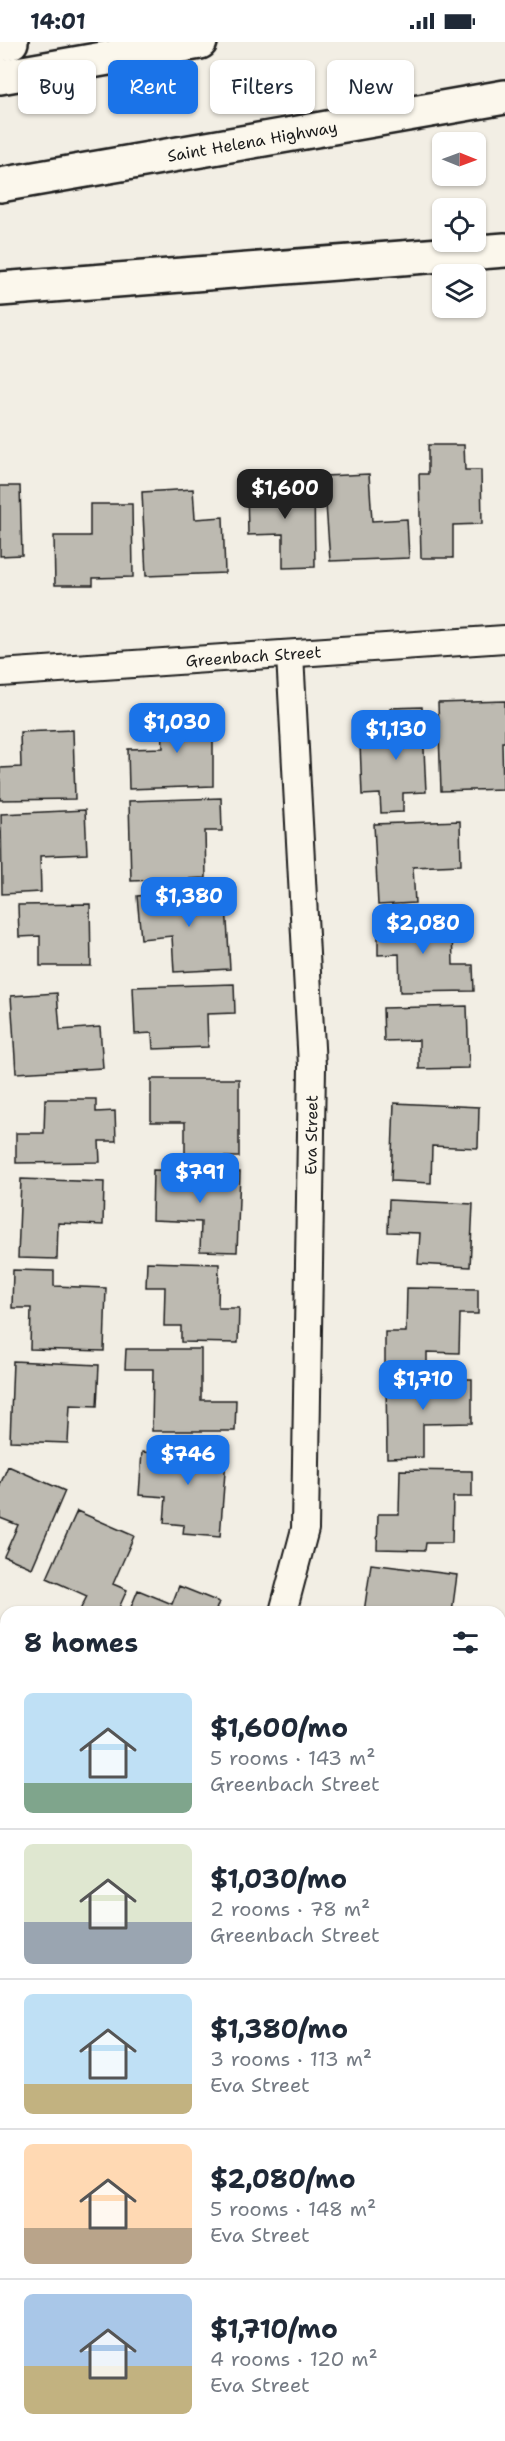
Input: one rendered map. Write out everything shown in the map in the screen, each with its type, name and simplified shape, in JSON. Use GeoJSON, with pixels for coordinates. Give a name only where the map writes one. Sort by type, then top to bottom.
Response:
{"type":"FeatureCollection","features":[{"type":"Feature","properties":{"kind":"highway"},"geometry":{"type":"LineString","coordinates":[[0,44],[11,42]]}},
{"type":"Feature","properties":{"kind":"highway"},"geometry":{"type":"LineString","coordinates":[[0,77],[200,42]]}},
{"type":"Feature","properties":{"kind":"highway","name":"Saint Helena Highway"},"geometry":{"type":"LineString","coordinates":[[0,185],[505,97]]}},
{"type":"Feature","properties":{"kind":"highway"},"geometry":{"type":"LineString","coordinates":[[0,289],[505,250]]}},
{"type":"Feature","properties":{"kind":"street","name":"Greenbach Street"},"geometry":{"type":"LineString","coordinates":[[0,673],[505,639]]}},
{"type":"Feature","properties":{"kind":"street","name":"Eva Street"},"geometry":{"type":"LineString","coordinates":[[285,1606],[305,1528],[312,1066],[290,655]]}},
{"type":"Feature","properties":{"kind":"building"},"geometry":{"type":"Polygon","coordinates":[[[428,445],[464,445],[465,470],[481,470],[482,524],[453,525],[453,558],[421,558],[419,474],[428,474],[428,445]]]}},
{"type":"Feature","properties":{"kind":"building"},"geometry":{"type":"Polygon","coordinates":[[[369,474],[372,521],[407,519],[409,558],[330,561],[324,476],[369,474]]]}},
{"type":"Feature","properties":{"kind":"building"},"geometry":{"type":"Polygon","coordinates":[[[314,484],[315,567],[283,568],[283,534],[248,535],[247,486],[314,484]]]}},
{"type":"Feature","properties":{"kind":"building"},"geometry":{"type":"Polygon","coordinates":[[[0,486],[20,486],[22,555],[0,556],[0,486]]]}},
{"type":"Feature","properties":{"kind":"building"},"geometry":{"type":"Polygon","coordinates":[[[193,489],[195,519],[223,517],[225,573],[146,576],[142,492],[193,489]]]}},
{"type":"Feature","properties":{"kind":"building"},"geometry":{"type":"Polygon","coordinates":[[[90,504],[132,504],[133,577],[93,578],[93,585],[55,585],[54,536],[90,536],[90,504]]]}},
{"type":"Feature","properties":{"kind":"building"},"geometry":{"type":"Polygon","coordinates":[[[505,701],[505,742],[502,742],[503,789],[441,791],[438,703],[505,701]]]}},
{"type":"Feature","properties":{"kind":"building"},"geometry":{"type":"Polygon","coordinates":[[[213,707],[213,786],[129,789],[128,749],[163,748],[162,727],[174,726],[173,709],[213,707]]]}},
{"type":"Feature","properties":{"kind":"building"},"geometry":{"type":"Polygon","coordinates":[[[422,707],[426,792],[403,793],[403,812],[381,813],[380,794],[362,795],[360,743],[391,741],[390,708],[422,707]]]}},
{"type":"Feature","properties":{"kind":"building"},"geometry":{"type":"Polygon","coordinates":[[[73,730],[75,799],[0,800],[0,768],[21,767],[20,732],[73,730]]]}},
{"type":"Feature","properties":{"kind":"building"},"geometry":{"type":"Polygon","coordinates":[[[221,798],[222,831],[205,831],[206,878],[131,881],[129,801],[221,798]]]}},
{"type":"Feature","properties":{"kind":"building"},"geometry":{"type":"Polygon","coordinates":[[[85,810],[87,854],[40,856],[41,892],[2,894],[1,814],[85,810]]]}},
{"type":"Feature","properties":{"kind":"building"},"geometry":{"type":"Polygon","coordinates":[[[460,821],[461,865],[413,867],[415,903],[378,905],[374,824],[460,821]]]}},
{"type":"Feature","properties":{"kind":"building"},"geometry":{"type":"Polygon","coordinates":[[[225,890],[230,969],[174,972],[172,936],[141,939],[137,896],[225,890]]]}},
{"type":"Feature","properties":{"kind":"building"},"geometry":{"type":"Polygon","coordinates":[[[90,904],[91,966],[40,966],[40,936],[19,937],[18,905],[90,904]]]}},
{"type":"Feature","properties":{"kind":"building"},"geometry":{"type":"Polygon","coordinates":[[[418,914],[419,927],[452,926],[453,965],[473,965],[474,991],[400,992],[399,954],[378,955],[378,915],[418,914]]]}},
{"type":"Feature","properties":{"kind":"building"},"geometry":{"type":"Polygon","coordinates":[[[234,984],[235,1013],[207,1014],[208,1047],[153,1049],[152,1033],[135,1034],[133,987],[234,984]]]}},
{"type":"Feature","properties":{"kind":"building"},"geometry":{"type":"Polygon","coordinates":[[[57,993],[60,1030],[100,1027],[103,1068],[16,1073],[11,996],[57,993]]]}},
{"type":"Feature","properties":{"kind":"building"},"geometry":{"type":"Polygon","coordinates":[[[467,1006],[469,1068],[419,1069],[419,1040],[384,1041],[383,1008],[467,1006]]]}},
{"type":"Feature","properties":{"kind":"building"},"geometry":{"type":"Polygon","coordinates":[[[151,1079],[239,1079],[239,1157],[185,1157],[185,1122],[151,1122],[151,1079]]]}},
{"type":"Feature","properties":{"kind":"building"},"geometry":{"type":"Polygon","coordinates":[[[45,1099],[96,1099],[96,1112],[115,1111],[116,1141],[99,1141],[100,1162],[16,1163],[16,1133],[44,1133],[45,1099]]]}},
{"type":"Feature","properties":{"kind":"building"},"geometry":{"type":"Polygon","coordinates":[[[394,1103],[479,1107],[478,1148],[432,1146],[431,1183],[391,1181],[394,1103]]]}},
{"type":"Feature","properties":{"kind":"building"},"geometry":{"type":"Polygon","coordinates":[[[153,1170],[240,1172],[237,1252],[200,1251],[201,1222],[152,1220],[153,1170]]]}},
{"type":"Feature","properties":{"kind":"building"},"geometry":{"type":"Polygon","coordinates":[[[21,1179],[104,1182],[103,1225],[58,1223],[57,1259],[18,1258],[21,1179]]]}},
{"type":"Feature","properties":{"kind":"building"},"geometry":{"type":"Polygon","coordinates":[[[389,1200],[473,1204],[470,1267],[418,1264],[420,1233],[388,1232],[389,1200]]]}},
{"type":"Feature","properties":{"kind":"building"},"geometry":{"type":"Polygon","coordinates":[[[147,1262],[219,1264],[218,1308],[239,1308],[238,1343],[181,1342],[181,1326],[164,1326],[165,1287],[146,1287],[147,1262]]]}},
{"type":"Feature","properties":{"kind":"building"},"geometry":{"type":"Polygon","coordinates":[[[13,1270],[54,1271],[54,1286],[106,1288],[104,1351],[30,1349],[31,1308],[12,1308],[13,1270]]]}},
{"type":"Feature","properties":{"kind":"building"},"geometry":{"type":"Polygon","coordinates":[[[407,1288],[478,1289],[478,1314],[460,1314],[459,1353],[427,1352],[427,1367],[385,1367],[385,1332],[406,1332],[407,1288]]]}},
{"type":"Feature","properties":{"kind":"building"},"geometry":{"type":"Polygon","coordinates":[[[126,1349],[201,1349],[201,1400],[236,1400],[235,1431],[152,1431],[153,1369],[125,1369],[126,1349]]]}},
{"type":"Feature","properties":{"kind":"building"},"geometry":{"type":"Polygon","coordinates":[[[13,1361],[99,1365],[97,1406],[70,1405],[68,1443],[10,1441],[13,1361]]]}},
{"type":"Feature","properties":{"kind":"building"},"geometry":{"type":"Polygon","coordinates":[[[386,1379],[472,1379],[472,1423],[423,1424],[423,1457],[387,1458],[386,1379]]]}},
{"type":"Feature","properties":{"kind":"building"},"geometry":{"type":"Polygon","coordinates":[[[183,1442],[227,1446],[220,1537],[183,1534],[184,1525],[164,1523],[166,1497],[139,1495],[142,1452],[182,1455],[183,1442]]]}},
{"type":"Feature","properties":{"kind":"building"},"geometry":{"type":"Polygon","coordinates":[[[8,1466],[65,1491],[32,1568],[4,1556],[18,1525],[0,1518],[0,1485],[8,1466]]]}},
{"type":"Feature","properties":{"kind":"building"},"geometry":{"type":"Polygon","coordinates":[[[400,1470],[472,1471],[472,1497],[453,1497],[452,1543],[426,1543],[425,1550],[377,1549],[378,1514],[399,1514],[400,1470]]]}},
{"type":"Feature","properties":{"kind":"building"},"geometry":{"type":"Polygon","coordinates":[[[77,1511],[134,1536],[113,1584],[127,1590],[120,1606],[82,1606],[87,1596],[47,1578],[77,1511]]]}},
{"type":"Feature","properties":{"kind":"building"},"geometry":{"type":"Polygon","coordinates":[[[371,1564],[457,1575],[453,1606],[365,1606],[371,1564]]]}},
{"type":"Feature","properties":{"kind":"building"},"geometry":{"type":"Polygon","coordinates":[[[179,1586],[219,1602],[217,1606],[131,1606],[138,1590],[172,1604],[179,1586]]]}}]}
